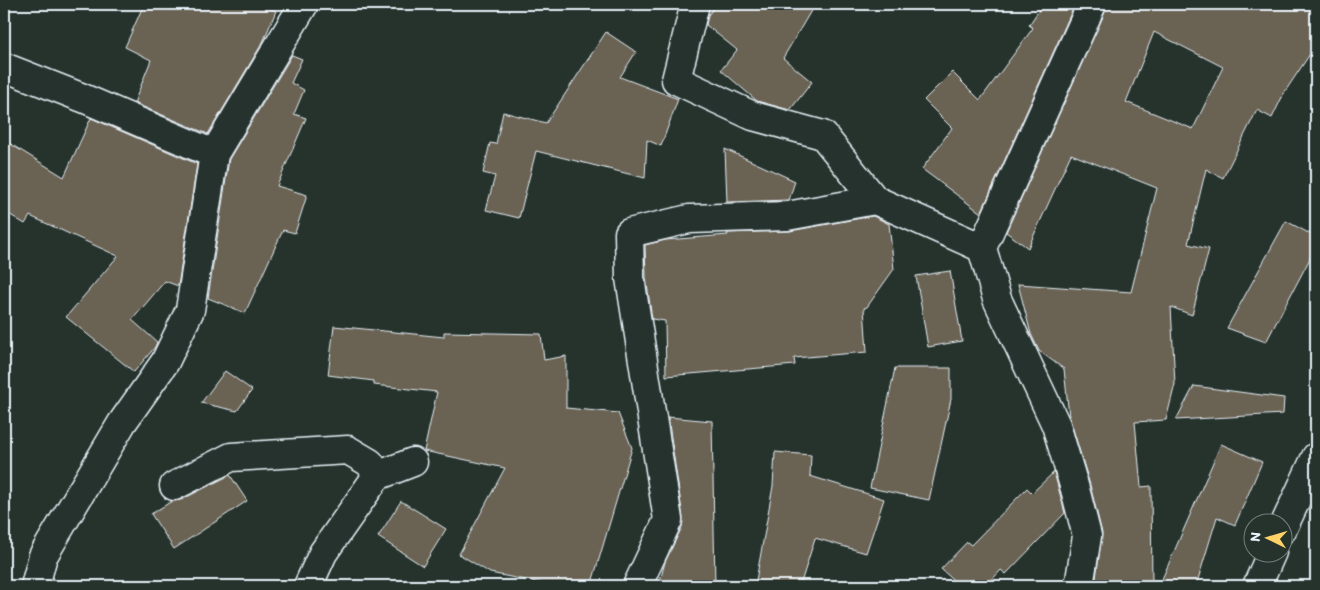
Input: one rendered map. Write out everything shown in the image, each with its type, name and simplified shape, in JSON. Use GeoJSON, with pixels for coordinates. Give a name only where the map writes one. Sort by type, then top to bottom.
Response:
{"type":"FeatureCollection","features":[{"type":"Feature","properties":{"kind":"main road"},"geometry":{"type":"LineString","coordinates":[[35,586],[43,556],[122,423],[165,362],[190,310],[214,154],[304,4]]}},
{"type":"Feature","properties":{"kind":"main road"},"geometry":{"type":"LineString","coordinates":[[695,4],[676,80],[754,116],[823,135],[875,200],[982,248]]}},
{"type":"Feature","properties":{"kind":"main road"},"geometry":{"type":"LineString","coordinates":[[1079,586],[1087,536],[1075,488],[1056,425],[997,298],[982,248],[1092,4]]}},
{"type":"Feature","properties":{"kind":"main road"},"geometry":{"type":"LineString","coordinates":[[4,67],[83,98],[214,154]]}},
{"type":"Feature","properties":{"kind":"main road"},"geometry":{"type":"LineString","coordinates":[[637,586],[668,520],[630,278],[629,233],[689,219],[788,216],[875,200]]}},
{"type":"Feature","properties":{"kind":"main road"},"geometry":{"type":"LineString","coordinates":[[174,486],[231,457],[348,450],[370,463],[377,476]]}},
{"type":"Feature","properties":{"kind":"main road"},"geometry":{"type":"LineString","coordinates":[[1290,512],[1316,457]]}},
{"type":"Feature","properties":{"kind":"main road"},"geometry":{"type":"LineString","coordinates":[[308,586],[323,553],[377,476],[413,462]]}},
{"type":"Feature","properties":{"kind":"main road"},"geometry":{"type":"LineString","coordinates":[[1257,586],[1268,562]]}},
{"type":"Feature","properties":{"kind":"building"},"geometry":{"type":"Polygon","coordinates":[[[144,4],[260,4],[276,11],[263,42],[208,134],[134,103],[151,60],[125,47],[144,4]]]}},
{"type":"Feature","properties":{"kind":"building"},"geometry":{"type":"Polygon","coordinates":[[[717,4],[815,4],[783,58],[812,82],[790,110],[757,101],[721,70],[737,50],[706,25],[708,15],[717,4]]]}},
{"type":"Feature","properties":{"kind":"building"},"geometry":{"type":"Polygon","coordinates":[[[1043,4],[1075,4],[981,213],[922,169],[952,128],[924,100],[952,72],[980,100],[1033,28],[1029,25],[1043,4]]]}},
{"type":"Feature","properties":{"kind":"building"},"geometry":{"type":"Polygon","coordinates":[[[1107,4],[1316,4],[1316,45],[1284,93],[1272,118],[1257,110],[1223,178],[1206,169],[1188,244],[1209,249],[1192,315],[1171,307],[1175,384],[1166,420],[1135,422],[1141,487],[1151,486],[1152,586],[1095,586],[1102,533],[1069,416],[1064,369],[1039,351],[1031,334],[1018,284],[1131,292],[1157,188],[1071,154],[1028,248],[1006,232],[1106,10],[1107,4]],[[1154,32],[1126,102],[1193,129],[1223,67],[1154,32]]]}},
{"type":"Feature","properties":{"kind":"building"},"geometry":{"type":"Polygon","coordinates":[[[606,32],[636,52],[620,77],[678,99],[661,146],[647,140],[645,178],[536,151],[519,218],[486,210],[495,176],[483,173],[490,143],[496,144],[503,112],[546,123],[606,32]]]}},
{"type":"Feature","properties":{"kind":"building"},"geometry":{"type":"Polygon","coordinates":[[[292,55],[302,59],[291,83],[304,90],[294,114],[306,118],[277,186],[307,195],[295,233],[283,230],[245,313],[208,298],[229,159],[292,55]]]}},
{"type":"Feature","properties":{"kind":"building"},"geometry":{"type":"Polygon","coordinates":[[[91,118],[197,164],[178,286],[165,281],[132,320],[157,342],[134,372],[66,317],[118,256],[30,216],[25,224],[4,211],[4,140],[64,177],[91,118]]]}},
{"type":"Feature","properties":{"kind":"building"},"geometry":{"type":"Polygon","coordinates":[[[725,149],[795,181],[789,200],[727,202],[725,149]]]}},
{"type":"Feature","properties":{"kind":"building"},"geometry":{"type":"Polygon","coordinates":[[[873,216],[889,224],[894,269],[867,307],[864,308],[867,352],[794,358],[795,365],[666,376],[665,321],[652,319],[646,277],[645,245],[666,240],[728,235],[727,233],[790,231],[873,216]]]}},
{"type":"Feature","properties":{"kind":"building"},"geometry":{"type":"Polygon","coordinates":[[[1286,221],[1316,237],[1316,247],[1266,342],[1227,328],[1286,221]]]}},
{"type":"Feature","properties":{"kind":"building"},"geometry":{"type":"Polygon","coordinates":[[[950,271],[962,341],[928,347],[916,276],[950,271]]]}},
{"type":"Feature","properties":{"kind":"building"},"geometry":{"type":"Polygon","coordinates":[[[334,326],[444,337],[444,332],[541,334],[544,360],[566,356],[566,408],[618,413],[632,448],[591,586],[556,586],[490,573],[459,554],[505,468],[424,451],[437,392],[374,385],[374,381],[328,375],[334,326]]]}},
{"type":"Feature","properties":{"kind":"building"},"geometry":{"type":"Polygon","coordinates":[[[895,368],[951,368],[951,399],[929,500],[870,488],[895,368]]]}},
{"type":"Feature","properties":{"kind":"building"},"geometry":{"type":"Polygon","coordinates":[[[225,371],[252,390],[237,411],[201,403],[225,371]]]}},
{"type":"Feature","properties":{"kind":"building"},"geometry":{"type":"Polygon","coordinates":[[[1194,386],[1284,398],[1283,414],[1176,420],[1194,386]]]}},
{"type":"Feature","properties":{"kind":"building"},"geometry":{"type":"Polygon","coordinates":[[[668,417],[712,421],[715,586],[676,586],[660,581],[665,562],[682,527],[683,518],[668,417]]]}},
{"type":"Feature","properties":{"kind":"building"},"geometry":{"type":"Polygon","coordinates":[[[1221,444],[1262,462],[1235,525],[1217,517],[1196,586],[1159,586],[1221,444]]]}},
{"type":"Feature","properties":{"kind":"building"},"geometry":{"type":"Polygon","coordinates":[[[775,452],[811,455],[810,476],[884,499],[866,553],[815,538],[800,586],[755,586],[773,486],[775,452]]]}},
{"type":"Feature","properties":{"kind":"building"},"geometry":{"type":"Polygon","coordinates":[[[1054,472],[1065,513],[1006,574],[1001,570],[986,586],[960,586],[941,569],[967,542],[971,545],[1027,488],[1032,493],[1054,472]]]}},
{"type":"Feature","properties":{"kind":"building"},"geometry":{"type":"Polygon","coordinates":[[[230,475],[247,501],[174,549],[151,514],[172,501],[181,500],[230,475]]]}},
{"type":"Feature","properties":{"kind":"building"},"geometry":{"type":"Polygon","coordinates":[[[401,501],[446,529],[423,566],[378,537],[401,501]]]}}]}
